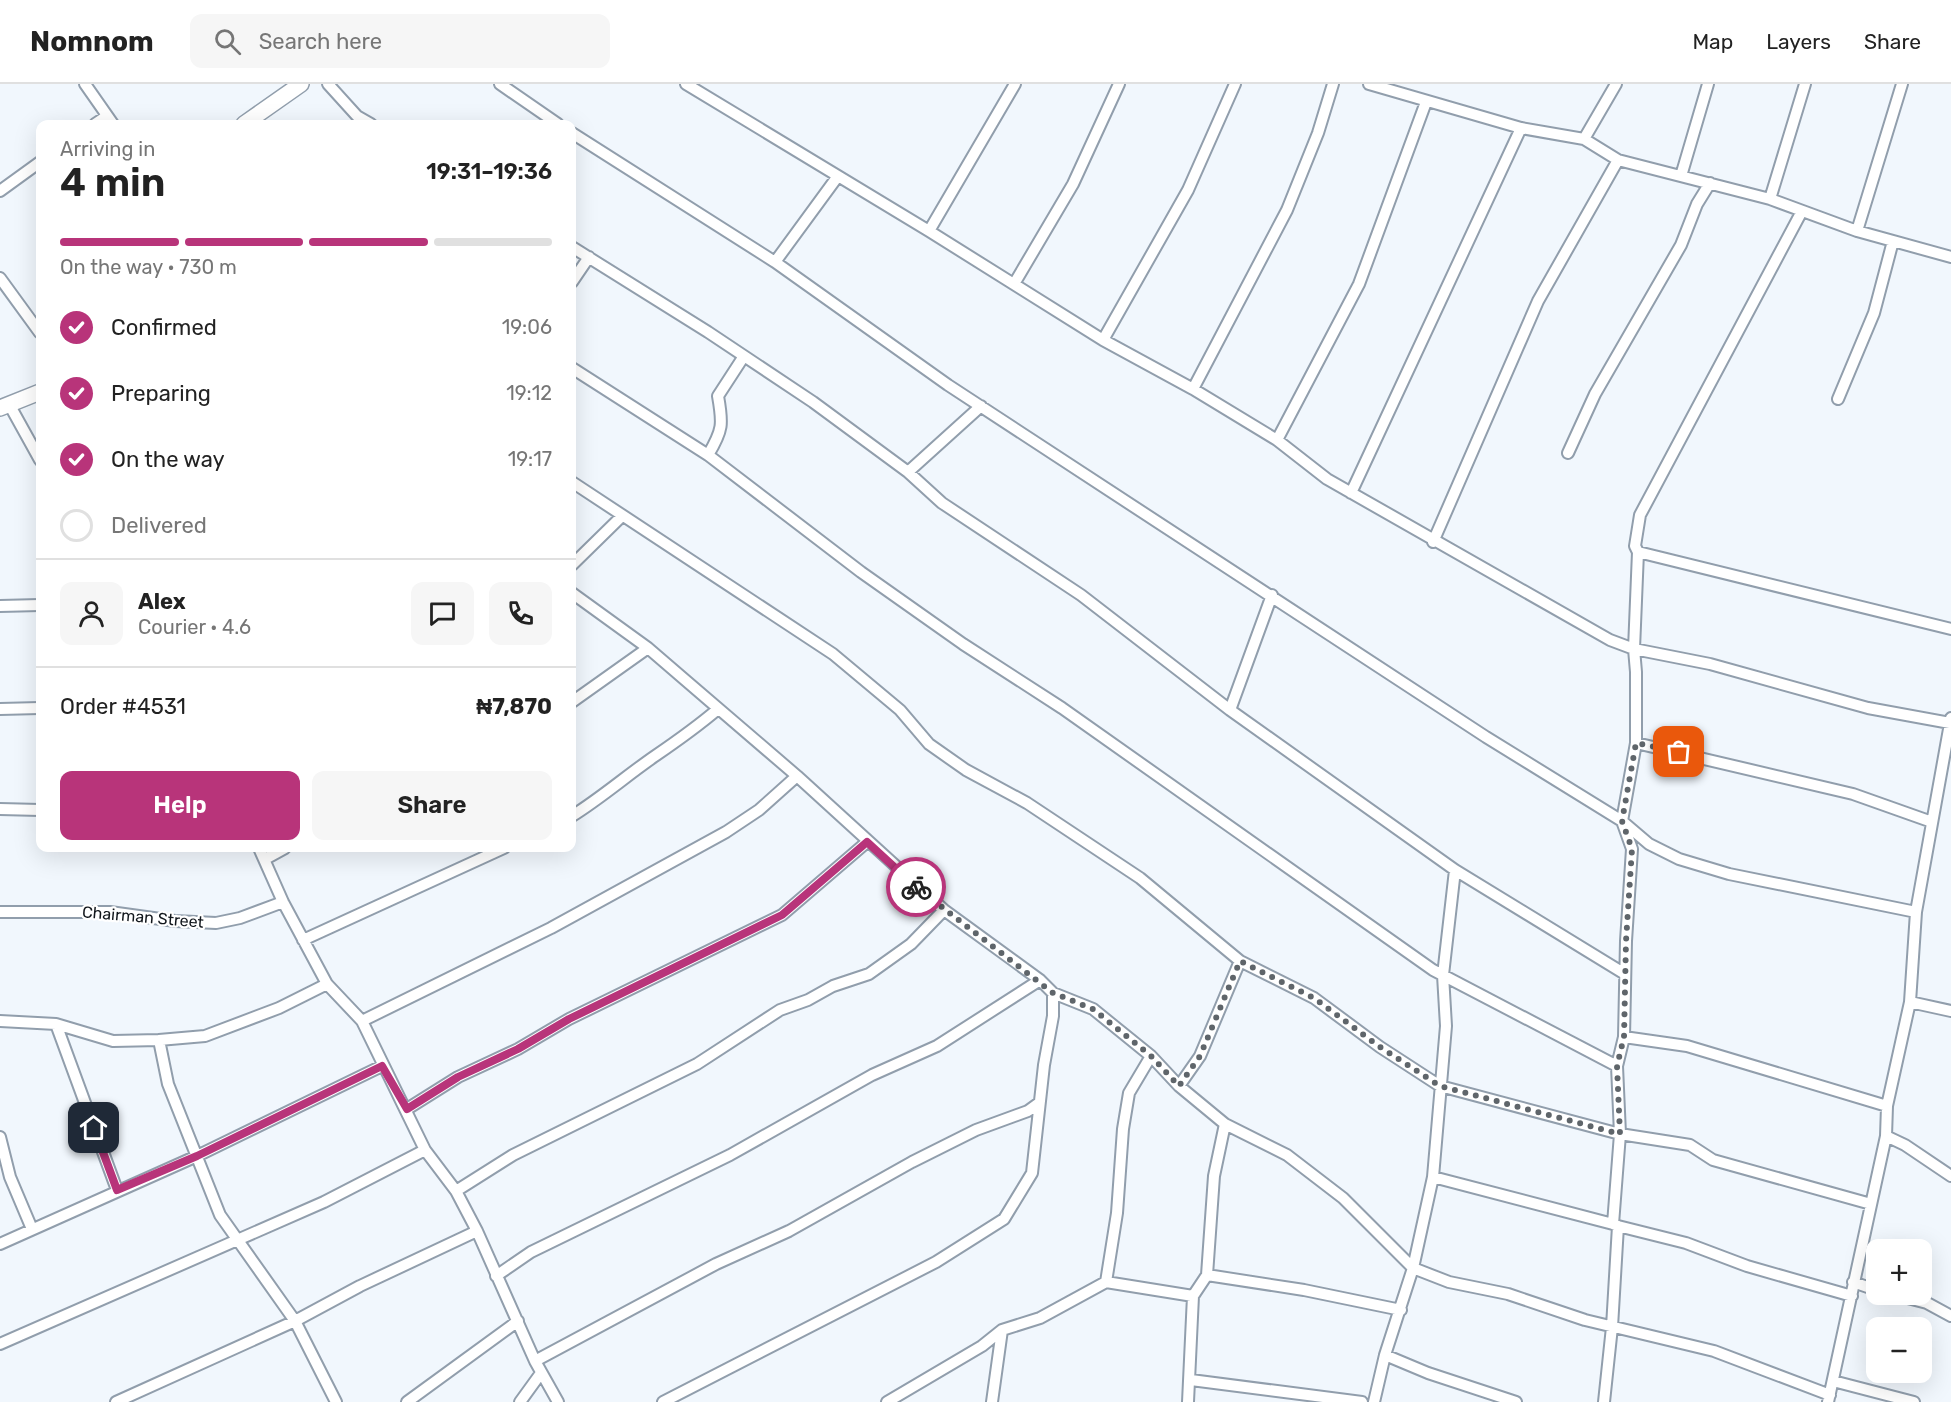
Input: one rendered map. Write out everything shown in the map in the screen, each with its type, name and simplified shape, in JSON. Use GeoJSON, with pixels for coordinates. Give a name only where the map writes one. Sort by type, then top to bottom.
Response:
{"type":"FeatureCollection","features":[{"type":"Feature","properties":{"kind":"street"},"geometry":{"type":"LineString","coordinates":[[86,84],[110,120]]}},
{"type":"Feature","properties":{"kind":"street"},"geometry":{"type":"LineString","coordinates":[[250,120],[301,84]]}},
{"type":"Feature","properties":{"kind":"street"},"geometry":{"type":"LineString","coordinates":[[328,84],[357,116],[364,120]]}},
{"type":"Feature","properties":{"kind":"street"},"geometry":{"type":"LineString","coordinates":[[500,84],[552,120]]}},
{"type":"Feature","properties":{"kind":"street"},"geometry":{"type":"LineString","coordinates":[[576,596],[648,648],[797,776],[944,910],[1040,980],[1053,993],[1093,1009],[1151,1056],[1179,1086],[1225,1124],[1251,1134],[1303,1167],[1343,1198],[1413,1268],[1449,1282],[1508,1294],[1612,1326],[1714,1351],[1829,1398],[1886,1136],[1887,1106],[1910,1002],[1916,912],[1950,720],[1868,708],[1710,664],[1634,649],[1610,640],[1433,542],[1327,479],[1277,440],[1192,389],[1103,340],[929,231],[686,84]]}},
{"type":"Feature","properties":{"kind":"street"},"geometry":{"type":"LineString","coordinates":[[929,231],[1015,84]]}},
{"type":"Feature","properties":{"kind":"street"},"geometry":{"type":"LineString","coordinates":[[1014,284],[1073,184],[1119,84]]}},
{"type":"Feature","properties":{"kind":"street"},"geometry":{"type":"LineString","coordinates":[[1103,340],[1188,190],[1235,84]]}},
{"type":"Feature","properties":{"kind":"street"},"geometry":{"type":"LineString","coordinates":[[1192,389],[1287,210],[1318,133],[1333,84]]}},
{"type":"Feature","properties":{"kind":"street"},"geometry":{"type":"LineString","coordinates":[[1369,84],[1521,128],[1584,139],[1618,160],[1770,199],[1857,231],[1951,256]]}},
{"type":"Feature","properties":{"kind":"street"},"geometry":{"type":"LineString","coordinates":[[1584,139],[1616,84]]}},
{"type":"Feature","properties":{"kind":"street"},"geometry":{"type":"LineString","coordinates":[[1681,176],[1708,84]]}},
{"type":"Feature","properties":{"kind":"street"},"geometry":{"type":"LineString","coordinates":[[1770,199],[1805,84]]}},
{"type":"Feature","properties":{"kind":"street"},"geometry":{"type":"LineString","coordinates":[[1857,231],[1902,84]]}},
{"type":"Feature","properties":{"kind":"street"},"geometry":{"type":"LineString","coordinates":[[1277,440],[1359,284],[1426,102]]}},
{"type":"Feature","properties":{"kind":"street"},"geometry":{"type":"LineString","coordinates":[[1351,493],[1521,128]]}},
{"type":"Feature","properties":{"kind":"street"},"geometry":{"type":"LineString","coordinates":[[576,136],[775,262],[981,406],[1486,737],[1622,821],[1649,844],[1679,859],[1729,873],[1916,912]]}},
{"type":"Feature","properties":{"kind":"street"},"geometry":{"type":"LineString","coordinates":[[1433,542],[1538,301],[1618,160]]}},
{"type":"Feature","properties":{"kind":"street"},"geometry":{"type":"LineString","coordinates":[[0,191],[36,165]]}},
{"type":"Feature","properties":{"kind":"street"},"geometry":{"type":"LineString","coordinates":[[775,262],[838,176]]}},
{"type":"Feature","properties":{"kind":"street"},"geometry":{"type":"LineString","coordinates":[[1568,453],[1595,394],[1681,245],[1696,204],[1710,183]]}},
{"type":"Feature","properties":{"kind":"street"},"geometry":{"type":"LineString","coordinates":[[1604,1402],[1612,1326],[1620,1134],[1617,1066],[1624,1037],[1632,849],[1622,821],[1636,743],[1637,684],[1634,649],[1638,552],[1635,546],[1640,515],[1802,211]]}},
{"type":"Feature","properties":{"kind":"street"},"geometry":{"type":"LineString","coordinates":[[1838,399],[1874,313],[1893,241]]}},
{"type":"Feature","properties":{"kind":"street"},"geometry":{"type":"LineString","coordinates":[[576,249],[744,356],[908,472],[942,503],[1081,595],[1230,710],[1455,870],[1625,974]]}},
{"type":"Feature","properties":{"kind":"street"},"geometry":{"type":"LineString","coordinates":[[576,276],[589,257]]}},
{"type":"Feature","properties":{"kind":"street"},"geometry":{"type":"LineString","coordinates":[[0,278],[36,328]]}},
{"type":"Feature","properties":{"kind":"street"},"geometry":{"type":"LineString","coordinates":[[708,455],[721,431],[723,418],[718,396],[744,356]]}},
{"type":"Feature","properties":{"kind":"street"},"geometry":{"type":"LineString","coordinates":[[576,371],[708,455],[861,572],[963,644],[1062,708],[1433,970],[1617,1066]]}},
{"type":"Feature","properties":{"kind":"street"},"geometry":{"type":"LineString","coordinates":[[36,394],[5,406],[36,454]]}},
{"type":"Feature","properties":{"kind":"street"},"geometry":{"type":"LineString","coordinates":[[908,472],[981,406]]}},
{"type":"Feature","properties":{"kind":"street"},"geometry":{"type":"LineString","coordinates":[[576,485],[833,654],[900,710],[929,744],[966,770],[1027,803],[1140,878],[1240,961],[1314,998],[1380,1047],[1440,1086],[1620,1134],[1690,1145],[1713,1160],[1871,1204]]}},
{"type":"Feature","properties":{"kind":"street"},"geometry":{"type":"LineString","coordinates":[[576,561],[622,516]]}},
{"type":"Feature","properties":{"kind":"street"},"geometry":{"type":"LineString","coordinates":[[1638,552],[1951,629]]}},
{"type":"Feature","properties":{"kind":"street"},"geometry":{"type":"LineString","coordinates":[[1230,710],[1272,595]]}},
{"type":"Feature","properties":{"kind":"street"},"geometry":{"type":"LineString","coordinates":[[0,606],[36,605]]}},
{"type":"Feature","properties":{"kind":"street"},"geometry":{"type":"LineString","coordinates":[[576,699],[648,648]]}},
{"type":"Feature","properties":{"kind":"street"},"geometry":{"type":"LineString","coordinates":[[0,709],[36,708]]}},
{"type":"Feature","properties":{"kind":"street"},"geometry":{"type":"LineString","coordinates":[[576,814],[600,799],[718,709]]}},
{"type":"Feature","properties":{"kind":"street"},"geometry":{"type":"LineString","coordinates":[[1636,743],[1804,781],[1878,802],[1932,822]]}},
{"type":"Feature","properties":{"kind":"street"},"geometry":{"type":"LineString","coordinates":[[362,1021],[550,928],[726,832],[759,810],[797,776]]}},
{"type":"Feature","properties":{"kind":"street"},"geometry":{"type":"LineString","coordinates":[[0,809],[36,810]]}},
{"type":"Feature","properties":{"kind":"street"},"geometry":{"type":"LineString","coordinates":[[407,1109],[458,1077],[518,1049],[569,1019],[782,915],[867,842]]}},
{"type":"Feature","properties":{"kind":"street"},"geometry":{"type":"LineString","coordinates":[[261,852],[283,902],[327,984],[362,1021],[382,1066],[407,1109],[425,1150],[456,1191],[477,1231],[535,1361],[558,1402]]}},
{"type":"Feature","properties":{"kind":"street"},"geometry":{"type":"LineString","coordinates":[[265,859],[278,852]]}},
{"type":"Feature","properties":{"kind":"street"},"geometry":{"type":"LineString","coordinates":[[303,940],[495,852]]}},
{"type":"Feature","properties":{"kind":"street"},"geometry":{"type":"LineString","coordinates":[[1374,1402],[1385,1355],[1413,1268],[1433,1177],[1446,1026],[1443,975],[1455,870]]}},
{"type":"Feature","properties":{"kind":"street","name":"Chairman Street"},"geometry":{"type":"LineString","coordinates":[[0,912],[110,912],[175,921],[216,923],[240,918],[283,902]]}},
{"type":"Feature","properties":{"kind":"street"},"geometry":{"type":"LineString","coordinates":[[456,1191],[513,1155],[697,1064],[780,1010],[808,1000],[833,986],[869,974],[911,944],[944,910]]}},
{"type":"Feature","properties":{"kind":"street"},"geometry":{"type":"LineString","coordinates":[[1179,1086],[1200,1056],[1240,961]]}},
{"type":"Feature","properties":{"kind":"street"},"geometry":{"type":"LineString","coordinates":[[496,1276],[531,1252],[730,1155],[872,1075],[937,1046],[1040,980]]}},
{"type":"Feature","properties":{"kind":"street"},"geometry":{"type":"LineString","coordinates":[[0,1021],[57,1024],[113,1041],[205,1036],[279,1008],[327,984]]}},
{"type":"Feature","properties":{"kind":"street"},"geometry":{"type":"LineString","coordinates":[[663,1402],[936,1262],[1004,1219],[1032,1173],[1039,1128],[1039,1103],[1053,1016],[1053,993]]}},
{"type":"Feature","properties":{"kind":"street"},"geometry":{"type":"LineString","coordinates":[[1910,1002],[1951,1011]]}},
{"type":"Feature","properties":{"kind":"street"},"geometry":{"type":"LineString","coordinates":[[57,1024],[117,1190]]}},
{"type":"Feature","properties":{"kind":"street"},"geometry":{"type":"LineString","coordinates":[[1624,1037],[1687,1046],[1887,1106]]}},
{"type":"Feature","properties":{"kind":"street"},"geometry":{"type":"LineString","coordinates":[[159,1040],[168,1084],[220,1215],[295,1322],[336,1402]]}},
{"type":"Feature","properties":{"kind":"street"},"geometry":{"type":"LineString","coordinates":[[1106,1282],[1118,1213],[1123,1129],[1129,1093],[1151,1056]]}},
{"type":"Feature","properties":{"kind":"street"},"geometry":{"type":"LineString","coordinates":[[0,1244],[197,1156],[382,1066]]}},
{"type":"Feature","properties":{"kind":"street"},"geometry":{"type":"LineString","coordinates":[[535,1361],[716,1264],[789,1231],[912,1162],[976,1130],[1028,1112],[1039,1103]]}},
{"type":"Feature","properties":{"kind":"street"},"geometry":{"type":"LineString","coordinates":[[1188,1402],[1191,1380],[1193,1296],[1207,1275],[1214,1176],[1225,1124]]}},
{"type":"Feature","properties":{"kind":"street"},"geometry":{"type":"LineString","coordinates":[[1886,1136],[1905,1145],[1951,1176]]}},
{"type":"Feature","properties":{"kind":"street"},"geometry":{"type":"LineString","coordinates":[[0,1137],[10,1177],[32,1229]]}},
{"type":"Feature","properties":{"kind":"street"},"geometry":{"type":"LineString","coordinates":[[0,1344],[131,1285],[237,1242],[324,1202],[425,1150]]}},
{"type":"Feature","properties":{"kind":"street"},"geometry":{"type":"LineString","coordinates":[[1433,1177],[1686,1243],[1748,1266],[1852,1296]]}},
{"type":"Feature","properties":{"kind":"street"},"geometry":{"type":"LineString","coordinates":[[116,1402],[295,1322],[360,1286],[477,1231]]}},
{"type":"Feature","properties":{"kind":"street"},"geometry":{"type":"LineString","coordinates":[[1207,1275],[1304,1290],[1401,1310]]}},
{"type":"Feature","properties":{"kind":"street"},"geometry":{"type":"LineString","coordinates":[[886,1402],[982,1346],[1002,1330],[1040,1318],[1106,1282],[1193,1296]]}},
{"type":"Feature","properties":{"kind":"street"},"geometry":{"type":"LineString","coordinates":[[1853,1282],[1866,1287]]}},
{"type":"Feature","properties":{"kind":"street"},"geometry":{"type":"LineString","coordinates":[[1931,1305],[1951,1316]]}},
{"type":"Feature","properties":{"kind":"street"},"geometry":{"type":"LineString","coordinates":[[407,1402],[518,1321]]}},
{"type":"Feature","properties":{"kind":"street"},"geometry":{"type":"LineString","coordinates":[[992,1402],[1002,1330]]}},
{"type":"Feature","properties":{"kind":"street"},"geometry":{"type":"LineString","coordinates":[[1385,1355],[1428,1373],[1516,1402]]}},
{"type":"Feature","properties":{"kind":"street"},"geometry":{"type":"LineString","coordinates":[[520,1402],[541,1373]]}},
{"type":"Feature","properties":{"kind":"street"},"geometry":{"type":"LineString","coordinates":[[1191,1380],[1362,1402]]}},
{"type":"Feature","properties":{"kind":"street"},"geometry":{"type":"LineString","coordinates":[[1833,1381],[1914,1402]]}},
{"type":"Feature","properties":{"kind":"way so far"},"geometry":{"type":"LineString","coordinates":[[916,887],[1040,980],[1053,993],[1093,1009],[1151,1056],[1179,1086],[1200,1056],[1240,961],[1314,998],[1380,1047],[1440,1086],[1620,1134],[1617,1066],[1624,1037],[1626,941],[1632,849],[1622,821],[1636,743],[1650,748],[1679,752]]}},
{"type":"Feature","properties":{"kind":"route"},"geometry":{"type":"LineString","coordinates":[[94,1128],[117,1190],[197,1156],[382,1066],[407,1109],[458,1077],[518,1049],[569,1019],[671,971],[740,933],[782,915],[867,842],[916,887]]}}]}
